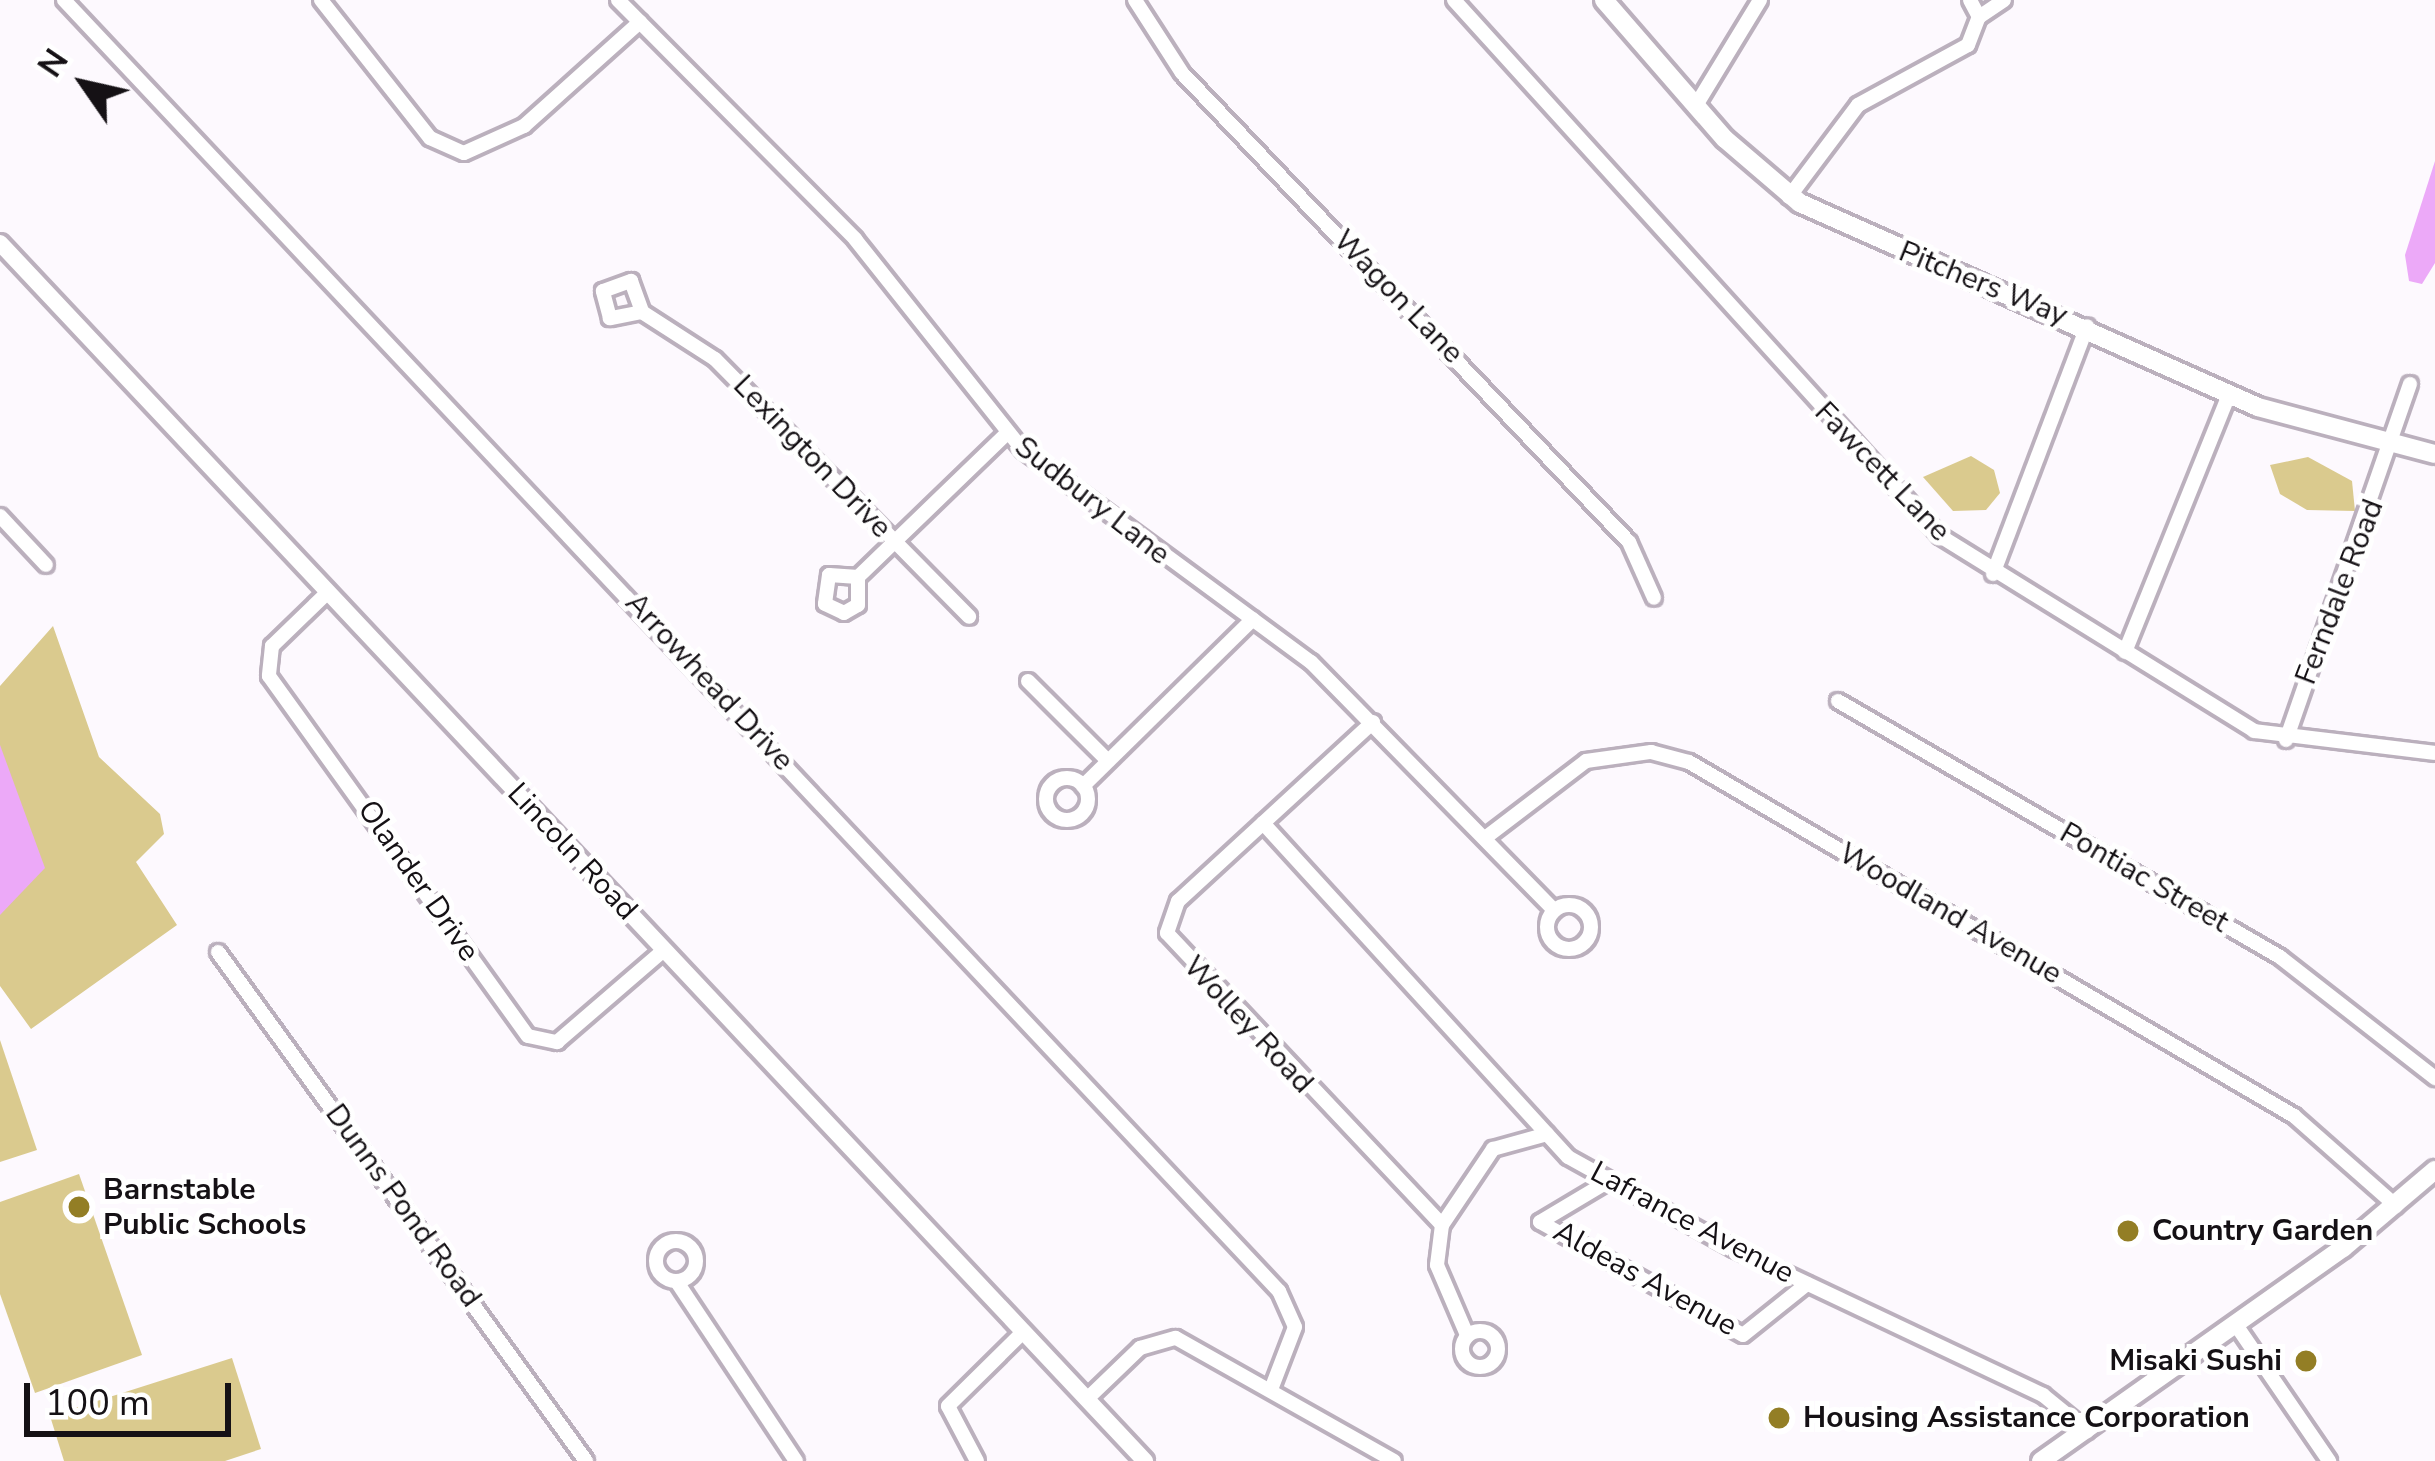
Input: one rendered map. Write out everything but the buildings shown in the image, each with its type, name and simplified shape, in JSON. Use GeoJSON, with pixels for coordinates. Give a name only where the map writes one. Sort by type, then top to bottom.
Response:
{"type":"FeatureCollection","features":[{"type":"Feature","properties":{"kind":"main road","name":"Pitchers Way"},"geometry":{"type":"LineString","coordinates":[[1604,0],[1695,107],[1790,196],[2087,326],[2229,394],[2435,454]]}},
{"type":"Feature","properties":{"kind":"main road"},"geometry":{"type":"LineString","coordinates":[[2041,1461],[2236,1325],[2396,1206],[2435,1170]]}},
{"type":"Feature","properties":{"kind":"street","name":"Arrowhead Drive"},"geometry":{"type":"LineString","coordinates":[[64,0],[1279,1291],[1295,1328],[1272,1387]]}},
{"type":"Feature","properties":{"kind":"street"},"geometry":{"type":"LineString","coordinates":[[321,0],[430,138],[464,153],[524,126],[640,22]]}},
{"type":"Feature","properties":{"kind":"street","name":"Sudbury Lane"},"geometry":{"type":"LineString","coordinates":[[618,0],[879,266],[1007,433],[1253,619],[1373,722],[1554,910]]}},
{"type":"Feature","properties":{"kind":"street","name":"Wagon Lane"},"geometry":{"type":"LineString","coordinates":[[1135,0],[1182,73],[1629,542],[1654,598]]}},
{"type":"Feature","properties":{"kind":"street","name":"Fawcett Lane"},"geometry":{"type":"LineString","coordinates":[[1454,0],[1918,516],[1994,574],[2286,740],[2435,753]]}},
{"type":"Feature","properties":{"kind":"street"},"geometry":{"type":"LineString","coordinates":[[1695,107],[1760,0]]}},
{"type":"Feature","properties":{"kind":"street"},"geometry":{"type":"LineString","coordinates":[[1970,0],[1978,17]]}},
{"type":"Feature","properties":{"kind":"street"},"geometry":{"type":"LineString","coordinates":[[1790,196],[1858,105],[1961,50],[1978,17],[2004,0]]}},
{"type":"Feature","properties":{"kind":"street","name":"Lincoln Road"},"geometry":{"type":"LineString","coordinates":[[0,243],[1145,1461]]}},
{"type":"Feature","properties":{"kind":"street","name":"Lexington Drive"},"geometry":{"type":"LineString","coordinates":[[642,312],[716,359],[969,617]]}},
{"type":"Feature","properties":{"kind":"street"},"geometry":{"type":"LineString","coordinates":[[1994,574],[2087,326]]}},
{"type":"Feature","properties":{"kind":"street","name":"Ferndale Road"},"geometry":{"type":"LineString","coordinates":[[2286,740],[2396,445],[2410,384]]}},
{"type":"Feature","properties":{"kind":"street"},"geometry":{"type":"LineString","coordinates":[[2125,652],[2229,394]]}},
{"type":"Feature","properties":{"kind":"street"},"geometry":{"type":"LineString","coordinates":[[859,577],[1007,433]]}},
{"type":"Feature","properties":{"kind":"street"},"geometry":{"type":"LineString","coordinates":[[0,517],[46,565]]}},
{"type":"Feature","properties":{"kind":"street","name":"Olander Drive"},"geometry":{"type":"LineString","coordinates":[[328,592],[272,646],[269,676],[528,1036],[557,1042],[664,950]]}},
{"type":"Feature","properties":{"kind":"street"},"geometry":{"type":"LineString","coordinates":[[1083,786],[1253,619]]}},
{"type":"Feature","properties":{"kind":"street"},"geometry":{"type":"LineString","coordinates":[[1028,681],[1108,761]]}},
{"type":"Feature","properties":{"kind":"street","name":"Pontiac Street"},"geometry":{"type":"LineString","coordinates":[[1838,701],[2280,957],[2435,1078]]}},
{"type":"Feature","properties":{"kind":"street","name":"Wolley Road"},"geometry":{"type":"LineString","coordinates":[[1373,722],[1178,901],[1167,933],[1442,1225]]}},
{"type":"Feature","properties":{"kind":"street","name":"Woodland Avenue"},"geometry":{"type":"LineString","coordinates":[[1485,838],[1586,761],[1651,752],[1689,762],[2280,1107],[2396,1206]]}},
{"type":"Feature","properties":{"kind":"street","name":"Lafrance Avenue"},"geometry":{"type":"LineString","coordinates":[[1263,823],[1547,1133],[1607,1182],[1807,1284],[2043,1395],[2087,1431]]}},
{"type":"Feature","properties":{"kind":"street","name":"Dunns Pond Road"},"geometry":{"type":"LineString","coordinates":[[218,952],[586,1461]]}},
{"type":"Feature","properties":{"kind":"street"},"geometry":{"type":"LineString","coordinates":[[1468,1335],[1437,1265],[1442,1225],[1493,1149],[1547,1133]]}},
{"type":"Feature","properties":{"kind":"street","name":"Aldeas Avenue"},"geometry":{"type":"LineString","coordinates":[[1607,1182],[1540,1222],[1743,1335],[1807,1284]]}},
{"type":"Feature","properties":{"kind":"street"},"geometry":{"type":"LineString","coordinates":[[677,1282],[796,1461]]}},
{"type":"Feature","properties":{"kind":"street"},"geometry":{"type":"LineString","coordinates":[[2236,1325],[2329,1461]]}},
{"type":"Feature","properties":{"kind":"street"},"geometry":{"type":"LineString","coordinates":[[976,1461],[948,1406],[1023,1332]]}},
{"type":"Feature","properties":{"kind":"street"},"geometry":{"type":"LineString","coordinates":[[1087,1399],[1166,1338],[1272,1387],[1375,1456],[1394,1461]]}},
{"type":"Feature","properties":{"kind":"shaded area"},"geometry":{"type":"Polygon","coordinates":[[[2435,161],[2435,263],[2422,284],[2409,281],[2405,255],[2435,161]]]}},
{"type":"Feature","properties":{"kind":"shaded area"},"geometry":{"type":"Polygon","coordinates":[[[1971,456],[1994,470],[2000,493],[1986,510],[1953,511],[1923,477],[1971,456]]]}},
{"type":"Feature","properties":{"kind":"shaded area"},"geometry":{"type":"Polygon","coordinates":[[[2308,457],[2352,481],[2355,511],[2307,510],[2280,494],[2270,465],[2308,457]]]}},
{"type":"Feature","properties":{"kind":"shaded area"},"geometry":{"type":"Polygon","coordinates":[[[53,626],[99,757],[160,814],[164,834],[136,862],[177,925],[31,1029],[0,986],[0,686],[53,626]]]}},
{"type":"Feature","properties":{"kind":"shaded area"},"geometry":{"type":"Polygon","coordinates":[[[0,745],[45,868],[0,915],[0,745]]]}},
{"type":"Feature","properties":{"kind":"shaded area"},"geometry":{"type":"Polygon","coordinates":[[[0,1040],[37,1150],[0,1162],[0,1040]]]}},
{"type":"Feature","properties":{"kind":"shaded area"},"geometry":{"type":"Polygon","coordinates":[[[79,1174],[142,1355],[35,1393],[0,1294],[0,1202],[79,1174]]]}},
{"type":"Feature","properties":{"kind":"shaded area"},"geometry":{"type":"Polygon","coordinates":[[[232,1358],[261,1449],[225,1461],[64,1461],[50,1416],[232,1358]]]}},
{"type":"Feature","properties":{"kind":"place","name":"Barnstable Public Schools"},"geometry":{"type":"Point","coordinates":[79,1207]}},
{"type":"Feature","properties":{"kind":"place","name":"Country Garden"},"geometry":{"type":"Point","coordinates":[2128,1231]}},
{"type":"Feature","properties":{"kind":"place","name":"Misaki Sushi"},"geometry":{"type":"Point","coordinates":[2306,1361]}},
{"type":"Feature","properties":{"kind":"place","name":"Housing Assistance Corporation"},"geometry":{"type":"Point","coordinates":[1779,1418]}}]}
